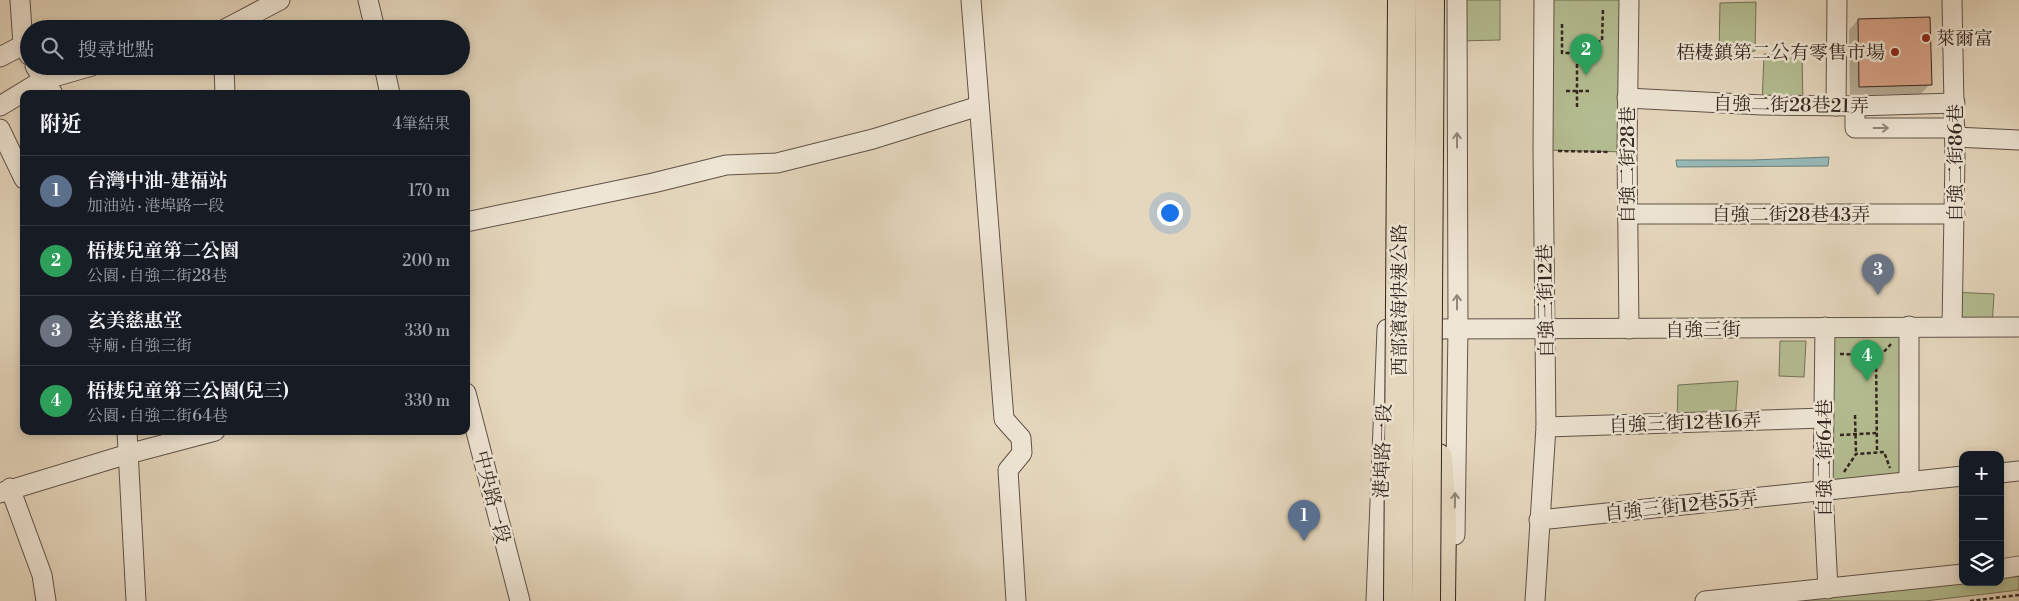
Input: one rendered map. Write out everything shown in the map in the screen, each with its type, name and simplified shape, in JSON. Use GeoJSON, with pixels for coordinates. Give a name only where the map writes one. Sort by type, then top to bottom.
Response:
{"type":"FeatureCollection","features":[{"type":"Feature","properties":{"kind":"highway","name":"西部濱海快速公路"},"geometry":{"type":"LineString","coordinates":[[1398,601],[1398,367],[1402,0]]}},
{"type":"Feature","properties":{"kind":"highway","name":"西部濱海快速公路"},"geometry":{"type":"LineString","coordinates":[[1426,601],[1430,0]]}},
{"type":"Feature","properties":{"kind":"highway"},"geometry":{"type":"LineString","coordinates":[[1427,362],[1434,408],[1442,520],[1441,601]]}},
{"type":"Feature","properties":{"kind":"highway"},"geometry":{"type":"LineString","coordinates":[[1388,601],[1390,405],[1398,367]]}},
{"type":"Feature","properties":{"kind":"street"},"geometry":{"type":"LineString","coordinates":[[20,0],[22,20]]}},
{"type":"Feature","properties":{"kind":"street"},"geometry":{"type":"LineString","coordinates":[[242,20],[280,0]]}},
{"type":"Feature","properties":{"kind":"street"},"geometry":{"type":"LineString","coordinates":[[368,0],[373,20]]}},
{"type":"Feature","properties":{"kind":"street"},"geometry":{"type":"LineString","coordinates":[[971,0],[993,260],[1004,419],[1021,438],[1022,453],[1008,470],[1016,601]]}},
{"type":"Feature","properties":{"kind":"street","name":"港埠路一段"},"geometry":{"type":"LineString","coordinates":[[1376,601],[1387,328],[1390,0]]}},
{"type":"Feature","properties":{"kind":"street","name":"港埠路一段"},"geometry":{"type":"LineString","coordinates":[[1411,601],[1416,0]]}},
{"type":"Feature","properties":{"kind":"street"},"geometry":{"type":"LineString","coordinates":[[1454,601],[1458,328],[1457,0]]}},
{"type":"Feature","properties":{"kind":"street","name":"自強三街12巷"},"geometry":{"type":"LineString","coordinates":[[1535,601],[1546,427],[1543,150],[1544,0]]}},
{"type":"Feature","properties":{"kind":"street","name":"自強二街28巷"},"geometry":{"type":"LineString","coordinates":[[1629,0],[1627,98],[1629,330]]}},
{"type":"Feature","properties":{"kind":"street"},"geometry":{"type":"LineString","coordinates":[[1837,0],[1846,106],[1855,128],[1955,133],[2019,140]]}},
{"type":"Feature","properties":{"kind":"street","name":"自強二街86巷"},"geometry":{"type":"LineString","coordinates":[[1952,0],[1955,103],[1952,326]]}},
{"type":"Feature","properties":{"kind":"street"},"geometry":{"type":"LineString","coordinates":[[0,57],[20,52]]}},
{"type":"Feature","properties":{"kind":"street"},"geometry":{"type":"LineString","coordinates":[[27,90],[44,80],[61,75]]}},
{"type":"Feature","properties":{"kind":"street"},"geometry":{"type":"LineString","coordinates":[[224,75],[225,90]]}},
{"type":"Feature","properties":{"kind":"street"},"geometry":{"type":"LineString","coordinates":[[386,75],[389,90]]}},
{"type":"Feature","properties":{"kind":"street"},"geometry":{"type":"LineString","coordinates":[[0,106],[20,94]]}},
{"type":"Feature","properties":{"kind":"street","name":"自強二街28巷21弄"},"geometry":{"type":"LineString","coordinates":[[1627,98],[1762,105],[1846,106],[1955,103]]}},
{"type":"Feature","properties":{"kind":"street"},"geometry":{"type":"LineString","coordinates":[[470,221],[653,183],[726,165],[777,163],[873,139],[979,106]]}},
{"type":"Feature","properties":{"kind":"street"},"geometry":{"type":"LineString","coordinates":[[0,129],[20,171]]}},
{"type":"Feature","properties":{"kind":"street","name":"自強二街28巷43弄"},"geometry":{"type":"LineString","coordinates":[[1627,214],[1954,214]]}},
{"type":"Feature","properties":{"kind":"street"},"geometry":{"type":"LineString","coordinates":[[1909,326],[1909,482]]}},
{"type":"Feature","properties":{"kind":"street","name":"自強三街"},"geometry":{"type":"LineString","coordinates":[[1387,328],[1629,330],[1909,326],[2019,327]]}},
{"type":"Feature","properties":{"kind":"street","name":"自強二街64巷"},"geometry":{"type":"LineString","coordinates":[[1825,327],[1822,490],[1828,589]]}},
{"type":"Feature","properties":{"kind":"street","name":"中央路一段"},"geometry":{"type":"LineString","coordinates":[[470,408],[520,601]]}},
{"type":"Feature","properties":{"kind":"street","name":"自強三街12巷16弄"},"geometry":{"type":"LineString","coordinates":[[1546,427],[1823,418]]}},
{"type":"Feature","properties":{"kind":"street"},"geometry":{"type":"LineString","coordinates":[[127,435],[136,601]]}},
{"type":"Feature","properties":{"kind":"street"},"geometry":{"type":"LineString","coordinates":[[46,601],[42,575],[5,490],[200,435]]}},
{"type":"Feature","properties":{"kind":"street"},"geometry":{"type":"LineString","coordinates":[[2004,472],[2019,471]]}},
{"type":"Feature","properties":{"kind":"street","name":"自強三街12巷55弄"},"geometry":{"type":"LineString","coordinates":[[1539,520],[1959,476]]}},
{"type":"Feature","properties":{"kind":"street"},"geometry":{"type":"LineString","coordinates":[[2004,568],[2019,566]]}},
{"type":"Feature","properties":{"kind":"street"},"geometry":{"type":"LineString","coordinates":[[1705,601],[1959,574]]}},
{"type":"Feature","properties":{"kind":"path"},"geometry":{"type":"LineString","coordinates":[[1577,107],[1577,53],[1591,53],[1591,42],[1602,41],[1603,8]]}},
{"type":"Feature","properties":{"kind":"path"},"geometry":{"type":"LineString","coordinates":[[1566,91],[1589,91]]}},
{"type":"Feature","properties":{"kind":"path"},"geometry":{"type":"LineString","coordinates":[[1543,150],[1627,152]]}},
{"type":"Feature","properties":{"kind":"path"},"geometry":{"type":"LineString","coordinates":[[1835,350],[1840,354],[1881,355],[1891,344]]}},
{"type":"Feature","properties":{"kind":"path"},"geometry":{"type":"LineString","coordinates":[[1876,355],[1877,452]]}},
{"type":"Feature","properties":{"kind":"path"},"geometry":{"type":"LineString","coordinates":[[1840,477],[1856,454],[1855,415]]}},
{"type":"Feature","properties":{"kind":"path"},"geometry":{"type":"LineString","coordinates":[[1840,435],[1877,433]]}},
{"type":"Feature","properties":{"kind":"path"},"geometry":{"type":"LineString","coordinates":[[1856,454],[1884,452],[1891,472]]}},
{"type":"Feature","properties":{"kind":"path"},"geometry":{"type":"LineString","coordinates":[[1970,601],[2019,595]]}},
{"type":"Feature","properties":{"kind":"green space"},"geometry":{"type":"Polygon","coordinates":[[[1457,0],[1500,0],[1500,40],[1457,41],[1457,0]]]}},
{"type":"Feature","properties":{"kind":"green space"},"geometry":{"type":"Polygon","coordinates":[[[1545,0],[1629,0],[1627,152],[1543,150],[1545,0]]]}},
{"type":"Feature","properties":{"kind":"green space"},"geometry":{"type":"Polygon","coordinates":[[[1756,2],[1755,51],[1719,54],[1720,3],[1756,2]]]}},
{"type":"Feature","properties":{"kind":"green space"},"geometry":{"type":"Polygon","coordinates":[[[1764,54],[1802,54],[1803,105],[1762,105],[1764,54]]]}},
{"type":"Feature","properties":{"kind":"green space"},"geometry":{"type":"Polygon","coordinates":[[[1953,292],[1994,294],[1992,327],[1952,326],[1953,292]]]}},
{"type":"Feature","properties":{"kind":"green space"},"geometry":{"type":"Polygon","coordinates":[[[1909,326],[1909,482],[1823,490],[1825,327],[1909,326]]]}},
{"type":"Feature","properties":{"kind":"green space"},"geometry":{"type":"Polygon","coordinates":[[[1780,341],[1806,341],[1804,377],[1779,376],[1780,341]]]}},
{"type":"Feature","properties":{"kind":"green space"},"geometry":{"type":"Polygon","coordinates":[[[1738,381],[1735,421],[1677,423],[1678,385],[1738,381]]]}},
{"type":"Feature","properties":{"kind":"green space"},"geometry":{"type":"Polygon","coordinates":[[[2019,566],[2019,590],[1925,601],[1725,601],[1959,582],[1959,586],[2004,586],[2004,568],[2019,566]]]}},
{"type":"Feature","properties":{"kind":"water"},"geometry":{"type":"Polygon","coordinates":[[[1829,157],[1828,166],[1677,167],[1676,160],[1752,160],[1829,157]]]}},
{"type":"Feature","properties":{"kind":"building","name":"梧棲鎮第二公有零售市場"},"geometry":{"type":"Polygon","coordinates":[[[1930,17],[1932,85],[1859,87],[1858,19],[1930,17]]]}},
{"type":"Feature","properties":{"kind":"place","name":"萊爾富"},"geometry":{"type":"Point","coordinates":[1926,38]}},
{"type":"Feature","properties":{"kind":"place","name":"梧棲鎮第二公有零售市場"},"geometry":{"type":"Point","coordinates":[1895,52]}},
{"type":"Feature","properties":{"kind":"place","name":"梧棲兒童第二公園"},"geometry":{"type":"Point","coordinates":[1586,75]}},
{"type":"Feature","properties":{"kind":"place","name":"玄美慈惠堂"},"geometry":{"type":"Point","coordinates":[1878,295]}},
{"type":"Feature","properties":{"kind":"place","name":"梧棲兒童第三公園(兒三)"},"geometry":{"type":"Point","coordinates":[1867,381]}},
{"type":"Feature","properties":{"kind":"place","name":"台灣中油-建福站"},"geometry":{"type":"Point","coordinates":[1304,541]}}]}
